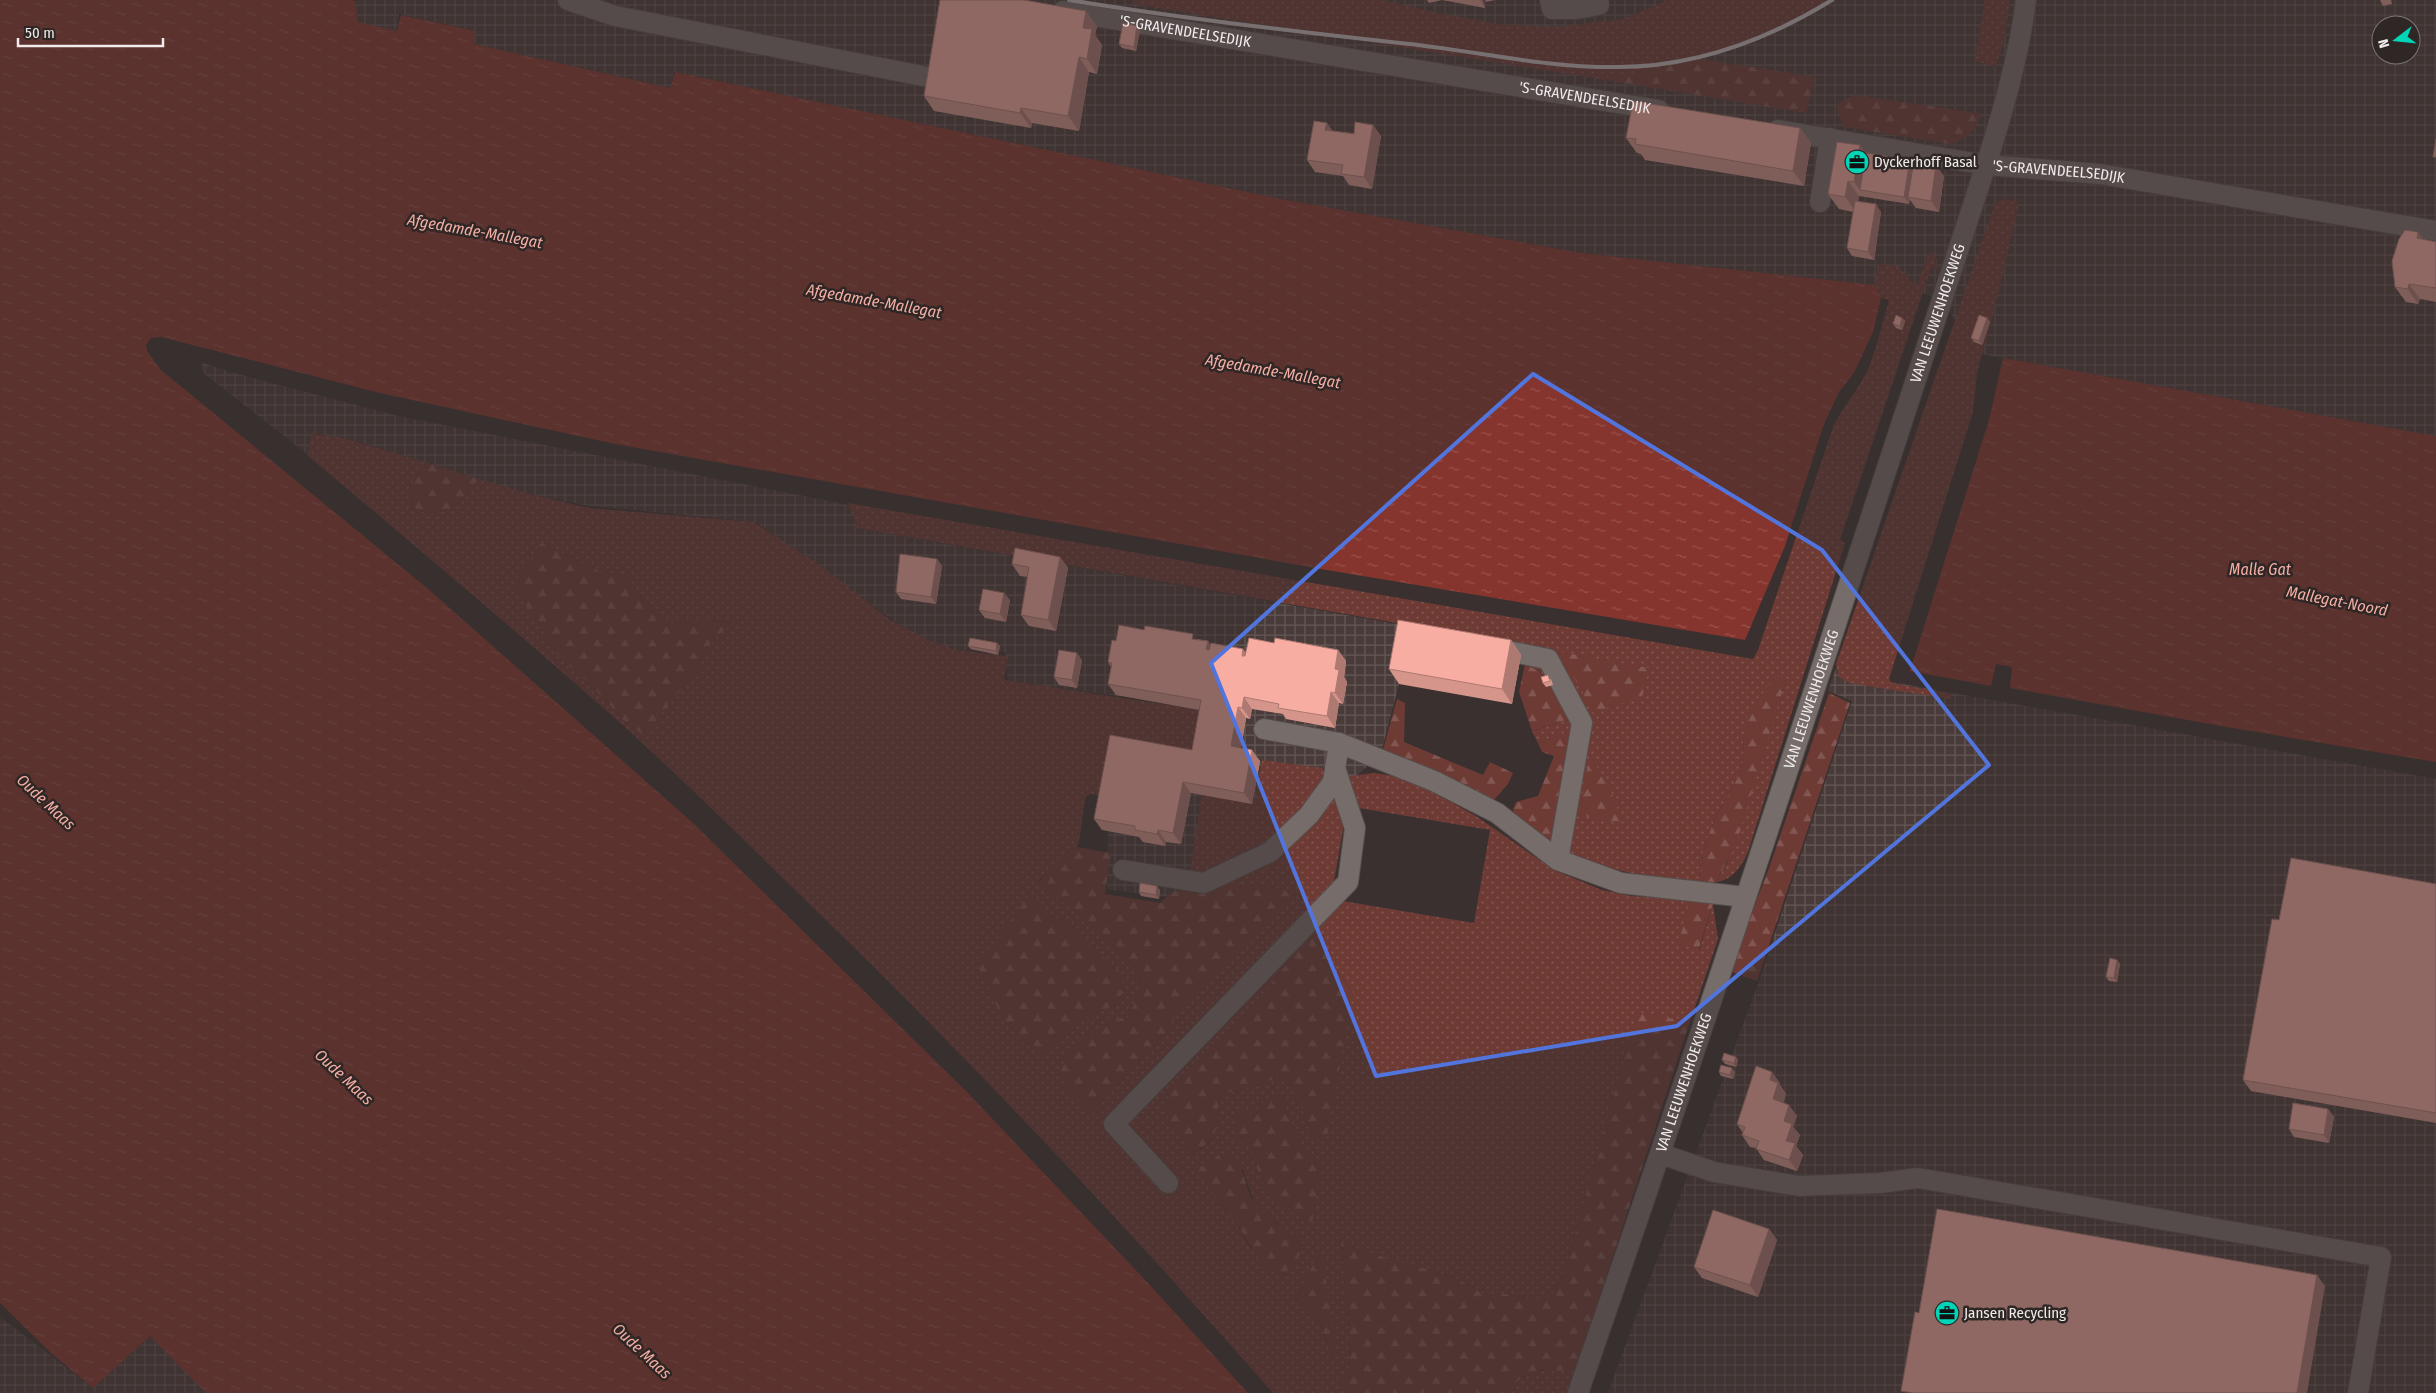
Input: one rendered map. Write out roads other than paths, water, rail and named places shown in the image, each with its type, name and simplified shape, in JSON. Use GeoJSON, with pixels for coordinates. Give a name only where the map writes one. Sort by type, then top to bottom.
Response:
{"type":"FeatureCollection","features":[{"type":"Feature","properties":{"kind":"street"},"geometry":{"type":"LineString","coordinates":[[568,0],[615,16],[923,76]]}},
{"type":"Feature","properties":{"kind":"street"},"geometry":{"type":"LineString","coordinates":[[1550,0],[1552,9],[1576,9],[1599,5],[1598,0]]}},
{"type":"Feature","properties":{"kind":"street","name":"VAN LEEUWENHOEKWEG"},"geometry":{"type":"LineString","coordinates":[[1578,1393],[1661,1154],[1986,165],[2008,90],[2022,32],[2026,0]]}},
{"type":"Feature","properties":{"kind":"street","name":"'S-GRAVENDEELSEDIJK"},"geometry":{"type":"LineString","coordinates":[[1048,8],[1682,114]]}},
{"type":"Feature","properties":{"kind":"street","name":"'S-GRAVENDEELSEDIJK"},"geometry":{"type":"LineString","coordinates":[[1761,127],[1986,165],[2100,174],[2436,231]]}},
{"type":"Feature","properties":{"kind":"street"},"geometry":{"type":"LineString","coordinates":[[1820,202],[1830,138]]}},
{"type":"Feature","properties":{"kind":"street"},"geometry":{"type":"LineString","coordinates":[[1475,645],[1548,659],[1582,723],[1558,860]]}},
{"type":"Feature","properties":{"kind":"street"},"geometry":{"type":"LineString","coordinates":[[1264,729],[1339,743],[1434,781],[1497,813],[1558,860],[1621,883],[1745,897]]}},
{"type":"Feature","properties":{"kind":"street"},"geometry":{"type":"LineString","coordinates":[[1123,870],[1204,883],[1270,852],[1309,815],[1333,782],[1339,743]]}},
{"type":"Feature","properties":{"kind":"street"},"geometry":{"type":"LineString","coordinates":[[1168,1183],[1114,1124],[1348,882],[1355,828],[1335,768]]}},
{"type":"Feature","properties":{"kind":"street"},"geometry":{"type":"LineString","coordinates":[[1661,1154],[1714,1172],[1799,1186],[1880,1183],[1918,1178],[2381,1257],[2358,1393]]}},
{"type":"Feature","properties":{"kind":"water"},"geometry":{"type":"Polygon","coordinates":[[[0,0],[350,0],[355,1],[358,22],[397,31],[401,15],[475,31],[473,44],[670,88],[675,72],[1275,198],[1581,253],[1875,285],[1881,298],[1873,332],[1854,373],[1839,392],[1824,424],[1785,546],[1745,640],[1321,569],[615,444],[380,393],[161,337],[151,338],[146,345],[147,351],[161,370],[427,588],[693,823],[968,1093],[1149,1284],[1248,1393],[206,1393],[150,1336],[93,1388],[52,1354],[0,1303],[0,0]]]}},
{"type":"Feature","properties":{"kind":"water","name":"Malle Gat"},"geometry":{"type":"Polygon","coordinates":[[[2003,358],[2436,436],[2436,762],[2010,688],[2012,667],[1996,664],[1991,686],[1910,671],[1989,420],[2003,358]]]}},
{"type":"Feature","properties":{"kind":"railway"},"geometry":{"type":"LineString","coordinates":[[1069,0],[1275,29],[1427,46],[1535,62],[1590,67],[1646,66],[1702,56],[1756,39],[1832,0]]}},
{"type":"Feature","properties":{"kind":"place","name":"Dyckerhoff Basal"},"geometry":{"type":"Point","coordinates":[1857,162]}},
{"type":"Feature","properties":{"kind":"place","name":"Jansen Recycling"},"geometry":{"type":"Point","coordinates":[1947,1313]}},
{"type":"Feature","properties":{"kind":"water label","name":"Afgedamde-Mallegat"},"geometry":{"type":"Point","coordinates":[475,231]}},
{"type":"Feature","properties":{"kind":"water label","name":"Afgedamde-Mallegat"},"geometry":{"type":"Point","coordinates":[874,301]}},
{"type":"Feature","properties":{"kind":"water label","name":"Afgedamde-Mallegat"},"geometry":{"type":"Point","coordinates":[1273,371]}},
{"type":"Feature","properties":{"kind":"water label","name":"Mallegat-Noord"},"geometry":{"type":"Point","coordinates":[2337,601]}},
{"type":"Feature","properties":{"kind":"water label","name":"Oude Maas"},"geometry":{"type":"Point","coordinates":[46,802]}},
{"type":"Feature","properties":{"kind":"water label","name":"Oude Maas"},"geometry":{"type":"Point","coordinates":[344,1077]}},
{"type":"Feature","properties":{"kind":"water label","name":"Oude Maas"},"geometry":{"type":"Point","coordinates":[642,1351]}}]}
